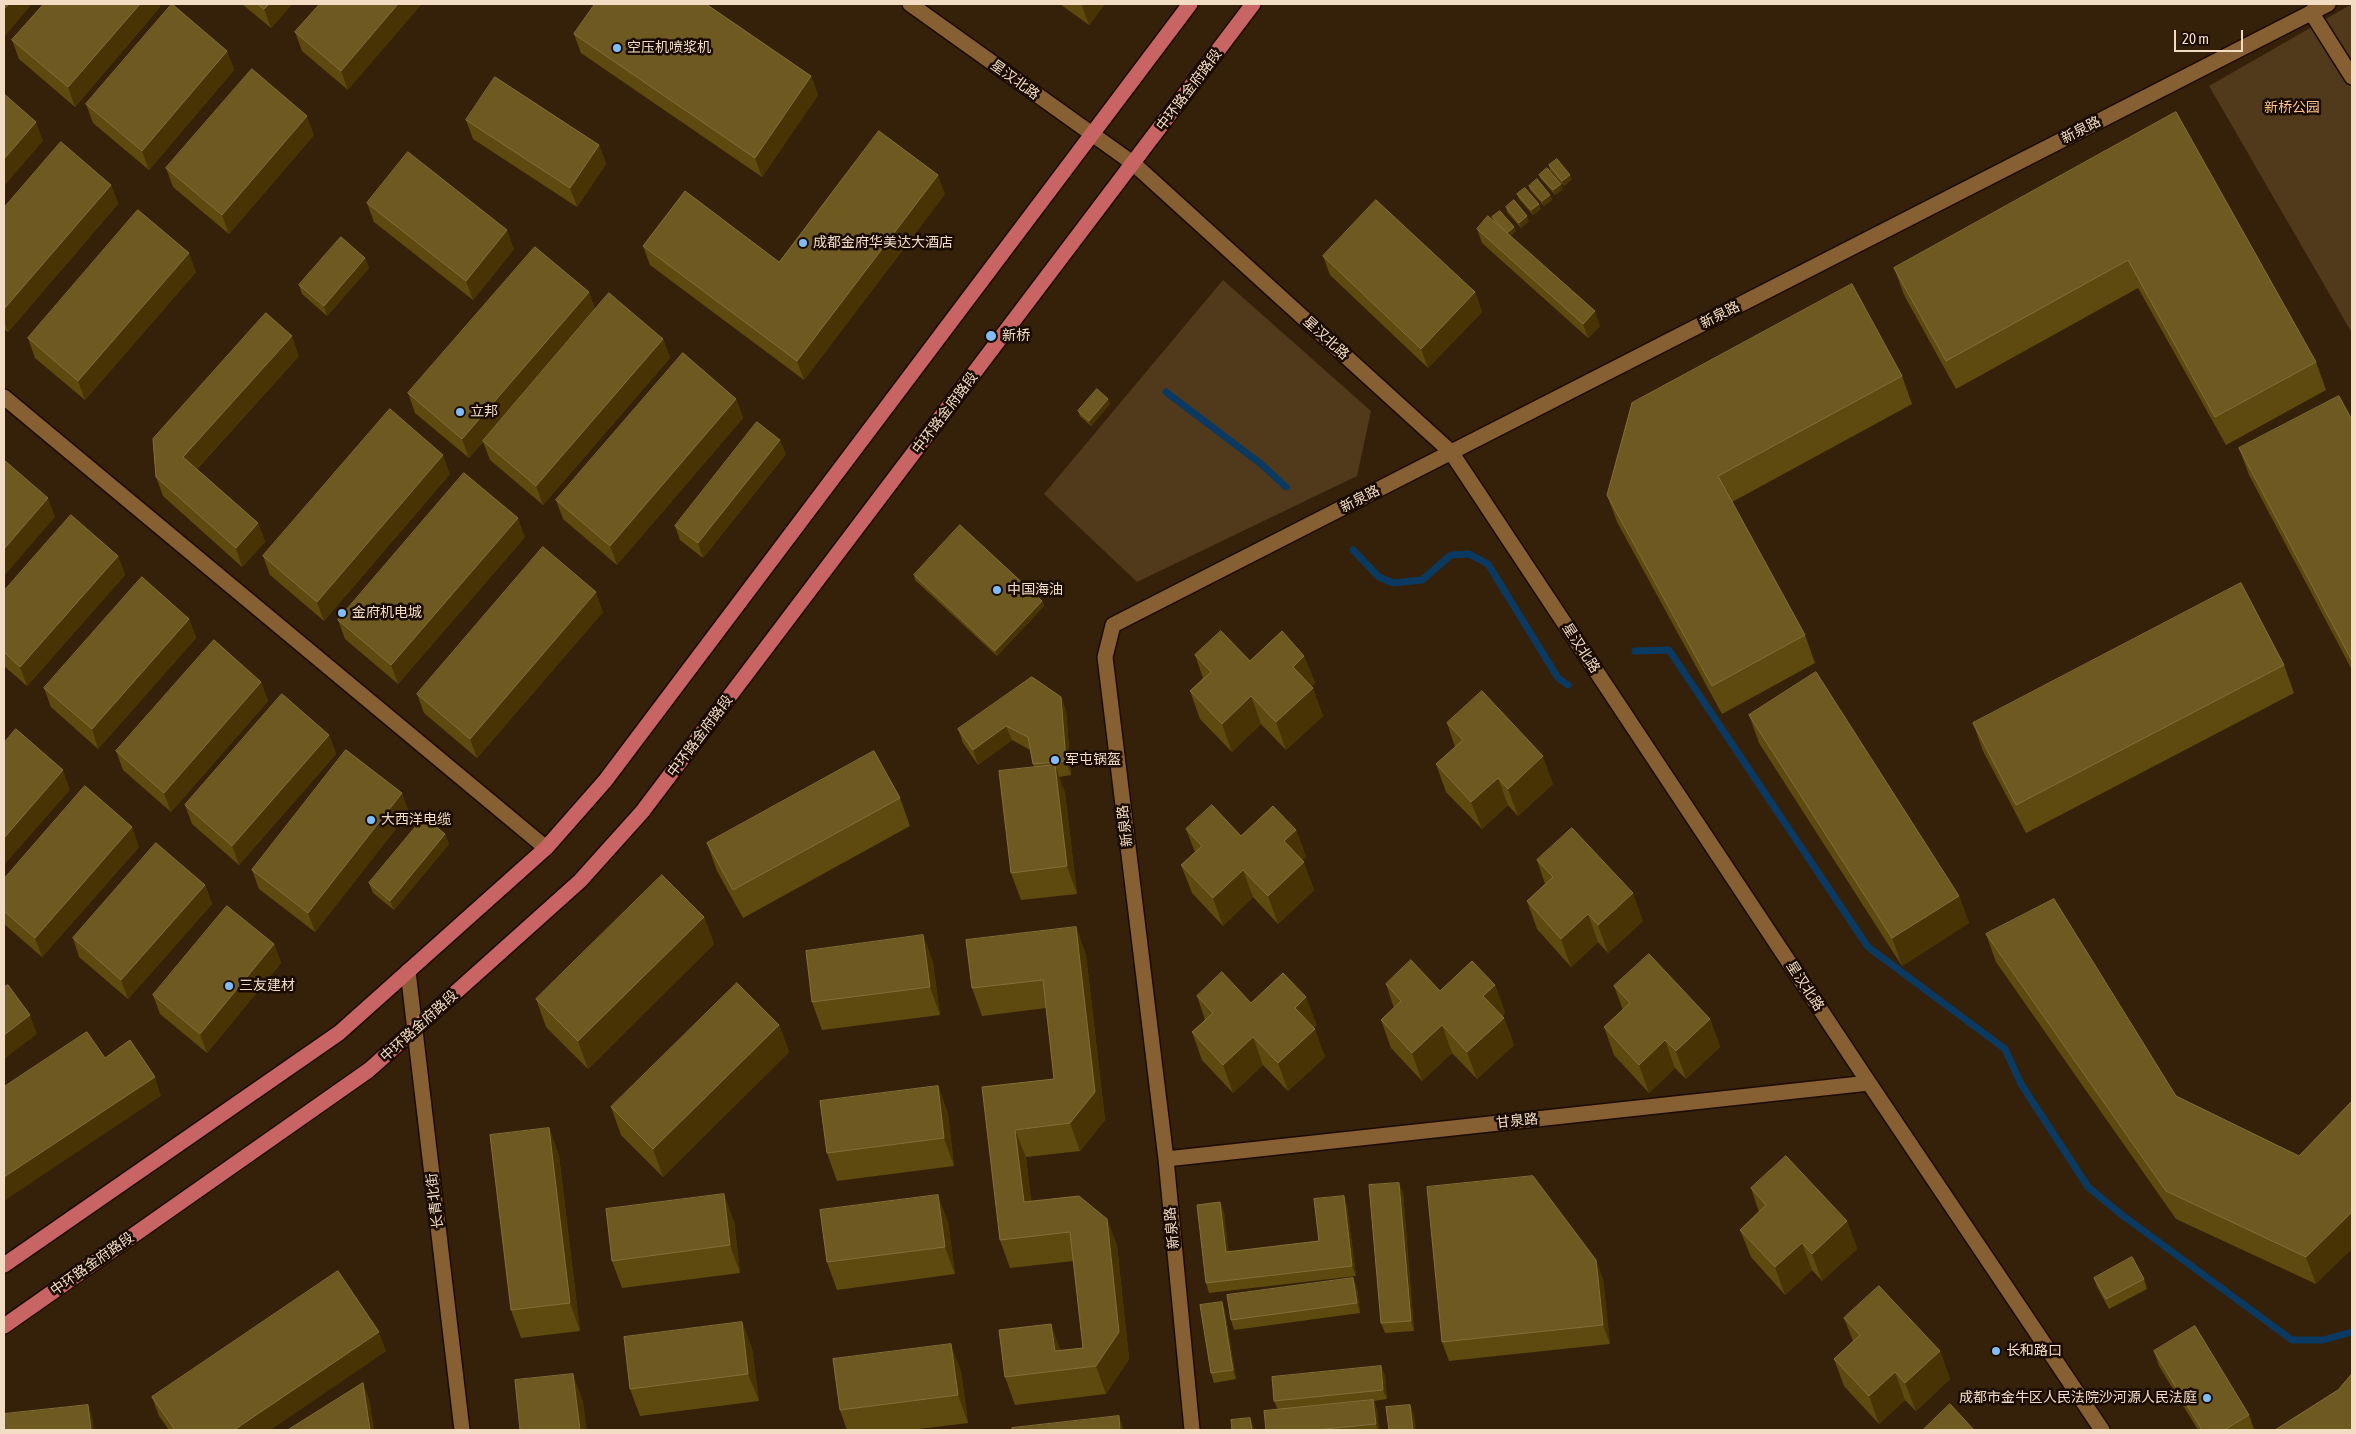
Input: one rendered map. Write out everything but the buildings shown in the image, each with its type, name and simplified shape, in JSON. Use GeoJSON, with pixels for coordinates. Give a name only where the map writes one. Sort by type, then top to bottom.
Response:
{"type":"FeatureCollection","features":[{"type":"Feature","properties":{"kind":"main road"},"geometry":{"type":"LineString","coordinates":[[4,1265],[339,1033],[546,848],[605,781],[1190,4]]}},
{"type":"Feature","properties":{"kind":"main road","name":"中环路金府路段"},"geometry":{"type":"LineString","coordinates":[[4,1326],[369,1070],[580,882],[642,812],[1134,164],[1253,4]]}},
{"type":"Feature","properties":{"kind":"street","name":"星汉北路"},"geometry":{"type":"LineString","coordinates":[[910,4],[1134,164],[1451,452],[1869,1083],[2102,1430]]}},
{"type":"Feature","properties":{"kind":"street","name":"新泉路"},"geometry":{"type":"LineString","coordinates":[[1192,1430],[1166,1159],[1105,657],[1114,625],[2328,4]]}},
{"type":"Feature","properties":{"kind":"street"},"geometry":{"type":"LineString","coordinates":[[2311,12],[2352,77]]}},
{"type":"Feature","properties":{"kind":"street"},"geometry":{"type":"LineString","coordinates":[[4,397],[546,848]]}},
{"type":"Feature","properties":{"kind":"street","name":"长青北街"},"geometry":{"type":"LineString","coordinates":[[408,972],[462,1430]]}},
{"type":"Feature","properties":{"kind":"street","name":"甘泉路"},"geometry":{"type":"LineString","coordinates":[[1166,1159],[1869,1083]]}},
{"type":"Feature","properties":{"kind":"green space","name":"新桥公园"},"geometry":{"type":"Polygon","coordinates":[[[2352,4],[2352,333],[2209,86],[2352,4]]]}},
{"type":"Feature","properties":{"kind":"green space"},"geometry":{"type":"Polygon","coordinates":[[[1223,280],[1371,411],[1357,476],[1137,582],[1044,494],[1223,280]]]}},
{"type":"Feature","properties":{"kind":"waterway"},"geometry":{"type":"LineString","coordinates":[[1166,392],[1261,464],[1286,487]]}},
{"type":"Feature","properties":{"kind":"waterway"},"geometry":{"type":"LineString","coordinates":[[1353,550],[1379,577],[1393,583],[1422,580],[1451,555],[1469,554],[1488,564],[1558,678],[1568,685]]}},
{"type":"Feature","properties":{"kind":"waterway"},"geometry":{"type":"LineString","coordinates":[[1635,651],[1669,650],[1868,947],[2005,1049],[2021,1084],[2088,1187],[2122,1215],[2292,1340],[2323,1340],[2352,1332]]}},
{"type":"Feature","properties":{"kind":"place","name":"空压机喷浆机"},"geometry":{"type":"Point","coordinates":[617,48]}},
{"type":"Feature","properties":{"kind":"place","name":"成都金府华美达大酒店"},"geometry":{"type":"Point","coordinates":[803,243]}},
{"type":"Feature","properties":{"kind":"place","name":"新桥"},"geometry":{"type":"Point","coordinates":[991,336]}},
{"type":"Feature","properties":{"kind":"place","name":"立邦"},"geometry":{"type":"Point","coordinates":[460,412]}},
{"type":"Feature","properties":{"kind":"place","name":"中国海油"},"geometry":{"type":"Point","coordinates":[997,590]}},
{"type":"Feature","properties":{"kind":"place","name":"金府机电城"},"geometry":{"type":"Point","coordinates":[342,613]}},
{"type":"Feature","properties":{"kind":"place","name":"军屯锅盔"},"geometry":{"type":"Point","coordinates":[1055,760]}},
{"type":"Feature","properties":{"kind":"place","name":"大西洋电缆"},"geometry":{"type":"Point","coordinates":[371,820]}},
{"type":"Feature","properties":{"kind":"place","name":"三友建材"},"geometry":{"type":"Point","coordinates":[229,986]}},
{"type":"Feature","properties":{"kind":"place","name":"长和路口"},"geometry":{"type":"Point","coordinates":[1996,1351]}},
{"type":"Feature","properties":{"kind":"place","name":"成都市金牛区人民法院沙河源人民法庭"},"geometry":{"type":"Point","coordinates":[2207,1398]}}]}
